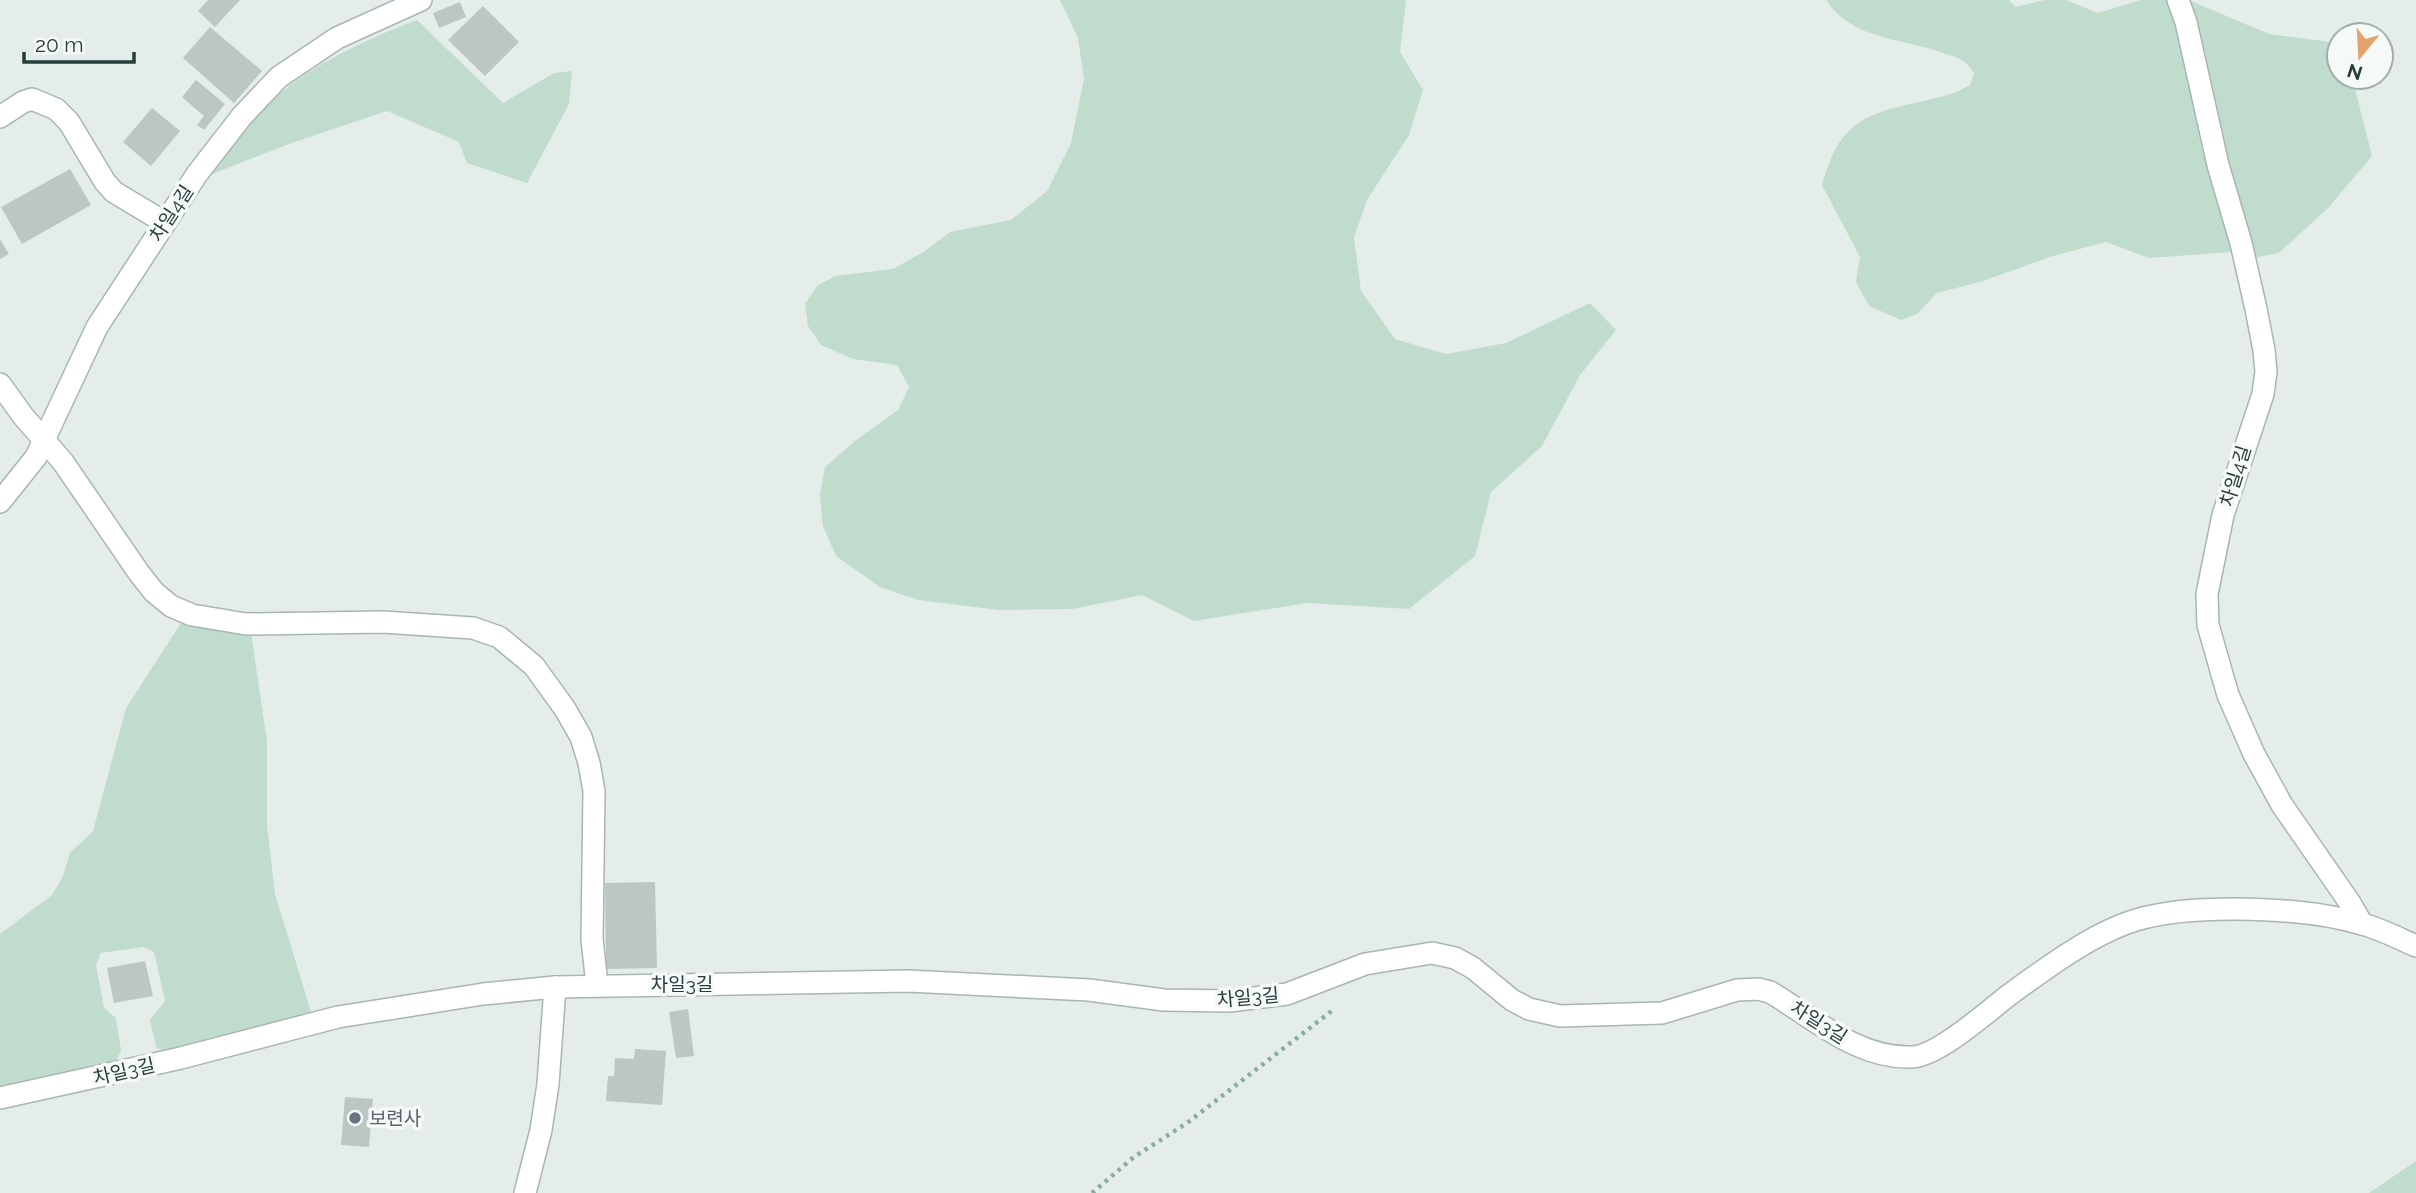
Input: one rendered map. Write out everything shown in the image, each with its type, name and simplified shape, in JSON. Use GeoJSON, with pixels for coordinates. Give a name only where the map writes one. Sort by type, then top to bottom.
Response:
{"type":"FeatureCollection","features":[{"type":"Feature","properties":{"kind":"street","name":"차일4길"},"geometry":{"type":"LineString","coordinates":[[0,502],[26,472],[97,327],[164,222],[242,116],[279,77],[337,38],[421,0]]}},
{"type":"Feature","properties":{"kind":"street","name":"차일4길"},"geometry":{"type":"LineString","coordinates":[[2178,0],[2186,22],[2218,166],[2241,243],[2262,336],[2266,372],[2263,394],[2223,515],[2207,594],[2208,625],[2228,695],[2254,754],[2282,806],[2362,924]]}},
{"type":"Feature","properties":{"kind":"street"},"geometry":{"type":"LineString","coordinates":[[0,117],[32,99],[56,109],[76,132],[114,192],[164,222]]}},
{"type":"Feature","properties":{"kind":"street"},"geometry":{"type":"LineString","coordinates":[[0,384],[63,462],[139,573],[154,592],[171,606],[192,615],[246,624],[383,622],[473,628],[499,637],[534,666],[565,709],[581,737],[589,763],[594,791],[592,939],[597,985]]}},
{"type":"Feature","properties":{"kind":"street","name":"차일3길"},"geometry":{"type":"LineString","coordinates":[[0,1098],[181,1058],[338,1017],[483,994],[597,985],[908,981],[1089,990],[1164,1000],[1229,1001],[1287,994],[1365,964],[1432,953],[1455,958],[1473,968],[1512,1000],[1539,1012],[1586,1017],[1662,1013],[1737,990],[1758,989],[1770,992],[1852,1043],[1896,1056],[1916,1057],[1930,1053],[1946,1043],[2021,987],[2106,932],[2136,920],[2164,914],[2281,910],[2362,924],[2416,946]]}},
{"type":"Feature","properties":{"kind":"street"},"geometry":{"type":"LineString","coordinates":[[525,1193],[541,1130],[548,1084],[555,987]]}},
{"type":"Feature","properties":{"kind":"path"},"geometry":{"type":"LineString","coordinates":[[1091,1193],[1133,1157],[1188,1123],[1335,1009]]}},
{"type":"Feature","properties":{"kind":"green space"},"geometry":{"type":"Polygon","coordinates":[[[1060,0],[1406,0],[1400,52],[1423,90],[1409,135],[1367,200],[1354,237],[1361,291],[1395,339],[1446,354],[1506,343],[1590,303],[1616,330],[1580,375],[1542,446],[1491,492],[1475,556],[1409,609],[1307,603],[1194,621],[1142,595],[1072,609],[999,610],[918,600],[880,587],[836,556],[823,526],[820,494],[825,467],[898,410],[909,387],[897,365],[853,359],[821,345],[808,326],[805,304],[817,286],[835,276],[893,269],[925,251],[950,232],[1011,220],[1047,191],[1071,143],[1084,79],[1078,38],[1060,0]]]}},
{"type":"Feature","properties":{"kind":"green space"},"geometry":{"type":"Polygon","coordinates":[[[1826,0],[2009,0],[2015,7],[2045,0],[2066,0],[2098,13],[2140,0],[2168,0],[2177,21],[2202,149],[2232,252],[2149,258],[2106,242],[1937,293],[1917,314],[1901,320],[1869,306],[1856,282],[1860,257],[1822,185],[1829,164],[1846,134],[1857,124],[1885,111],[1959,91],[1970,85],[1974,73],[1966,63],[1956,57],[1879,36],[1849,23],[1826,0]]]}},
{"type":"Feature","properties":{"kind":"green space"},"geometry":{"type":"Polygon","coordinates":[[[2189,0],[2269,34],[2325,41],[2325,91],[2356,91],[2372,156],[2328,208],[2279,253],[2253,258],[2227,163],[2189,0]]]}},
{"type":"Feature","properties":{"kind":"green space"},"geometry":{"type":"Polygon","coordinates":[[[417,20],[503,103],[554,73],[572,71],[569,104],[527,183],[467,163],[459,142],[387,111],[286,145],[205,177],[253,119],[289,86],[329,60],[372,38],[417,20]]]}},
{"type":"Feature","properties":{"kind":"green space"},"geometry":{"type":"Polygon","coordinates":[[[183,620],[251,633],[267,741],[267,825],[275,894],[312,1015],[164,1051],[156,1047],[150,1020],[165,1001],[154,952],[144,947],[101,953],[96,965],[104,1008],[116,1018],[121,1050],[116,1061],[0,1088],[0,934],[52,895],[63,876],[70,853],[93,831],[126,708],[183,620]]]}},
{"type":"Feature","properties":{"kind":"green space"},"geometry":{"type":"Polygon","coordinates":[[[2416,1161],[2416,1193],[2369,1193],[2416,1161]]]}},
{"type":"Feature","properties":{"kind":"building"},"geometry":{"type":"Polygon","coordinates":[[[208,0],[240,0],[215,27],[198,11],[208,0]]]}},
{"type":"Feature","properties":{"kind":"building"},"geometry":{"type":"Polygon","coordinates":[[[460,2],[466,17],[439,28],[433,13],[460,2]]]}},
{"type":"Feature","properties":{"kind":"building"},"geometry":{"type":"Polygon","coordinates":[[[483,6],[519,42],[485,76],[448,40],[483,6]]]}},
{"type":"Feature","properties":{"kind":"building"},"geometry":{"type":"Polygon","coordinates":[[[210,27],[262,71],[234,103],[183,58],[210,27]]]}},
{"type":"Feature","properties":{"kind":"building"},"geometry":{"type":"Polygon","coordinates":[[[196,80],[225,104],[204,130],[197,125],[204,116],[182,97],[196,80]]]}},
{"type":"Feature","properties":{"kind":"building"},"geometry":{"type":"Polygon","coordinates":[[[152,108],[180,131],[151,166],[123,142],[152,108]]]}},
{"type":"Feature","properties":{"kind":"building"},"geometry":{"type":"Polygon","coordinates":[[[70,169],[91,205],[22,244],[1,207],[70,169]]]}},
{"type":"Feature","properties":{"kind":"building"},"geometry":{"type":"Polygon","coordinates":[[[0,239],[9,254],[0,259],[0,239]]]}},
{"type":"Feature","properties":{"kind":"building"},"geometry":{"type":"Polygon","coordinates":[[[655,882],[657,968],[606,969],[605,883],[655,882]]]}},
{"type":"Feature","properties":{"kind":"building"},"geometry":{"type":"Polygon","coordinates":[[[145,961],[153,996],[114,1003],[107,968],[145,961]]]}},
{"type":"Feature","properties":{"kind":"building"},"geometry":{"type":"Polygon","coordinates":[[[688,1009],[694,1056],[676,1058],[669,1012],[688,1009]]]}},
{"type":"Feature","properties":{"kind":"building"},"geometry":{"type":"Polygon","coordinates":[[[635,1049],[666,1051],[662,1105],[606,1101],[608,1076],[614,1076],[615,1058],[634,1059],[635,1049]]]}},
{"type":"Feature","properties":{"kind":"building"},"geometry":{"type":"Polygon","coordinates":[[[345,1097],[373,1099],[369,1147],[341,1145],[345,1097]]]}},
{"type":"Feature","properties":{"kind":"place","name":"보련사"},"geometry":{"type":"Point","coordinates":[355,1118]}}]}
